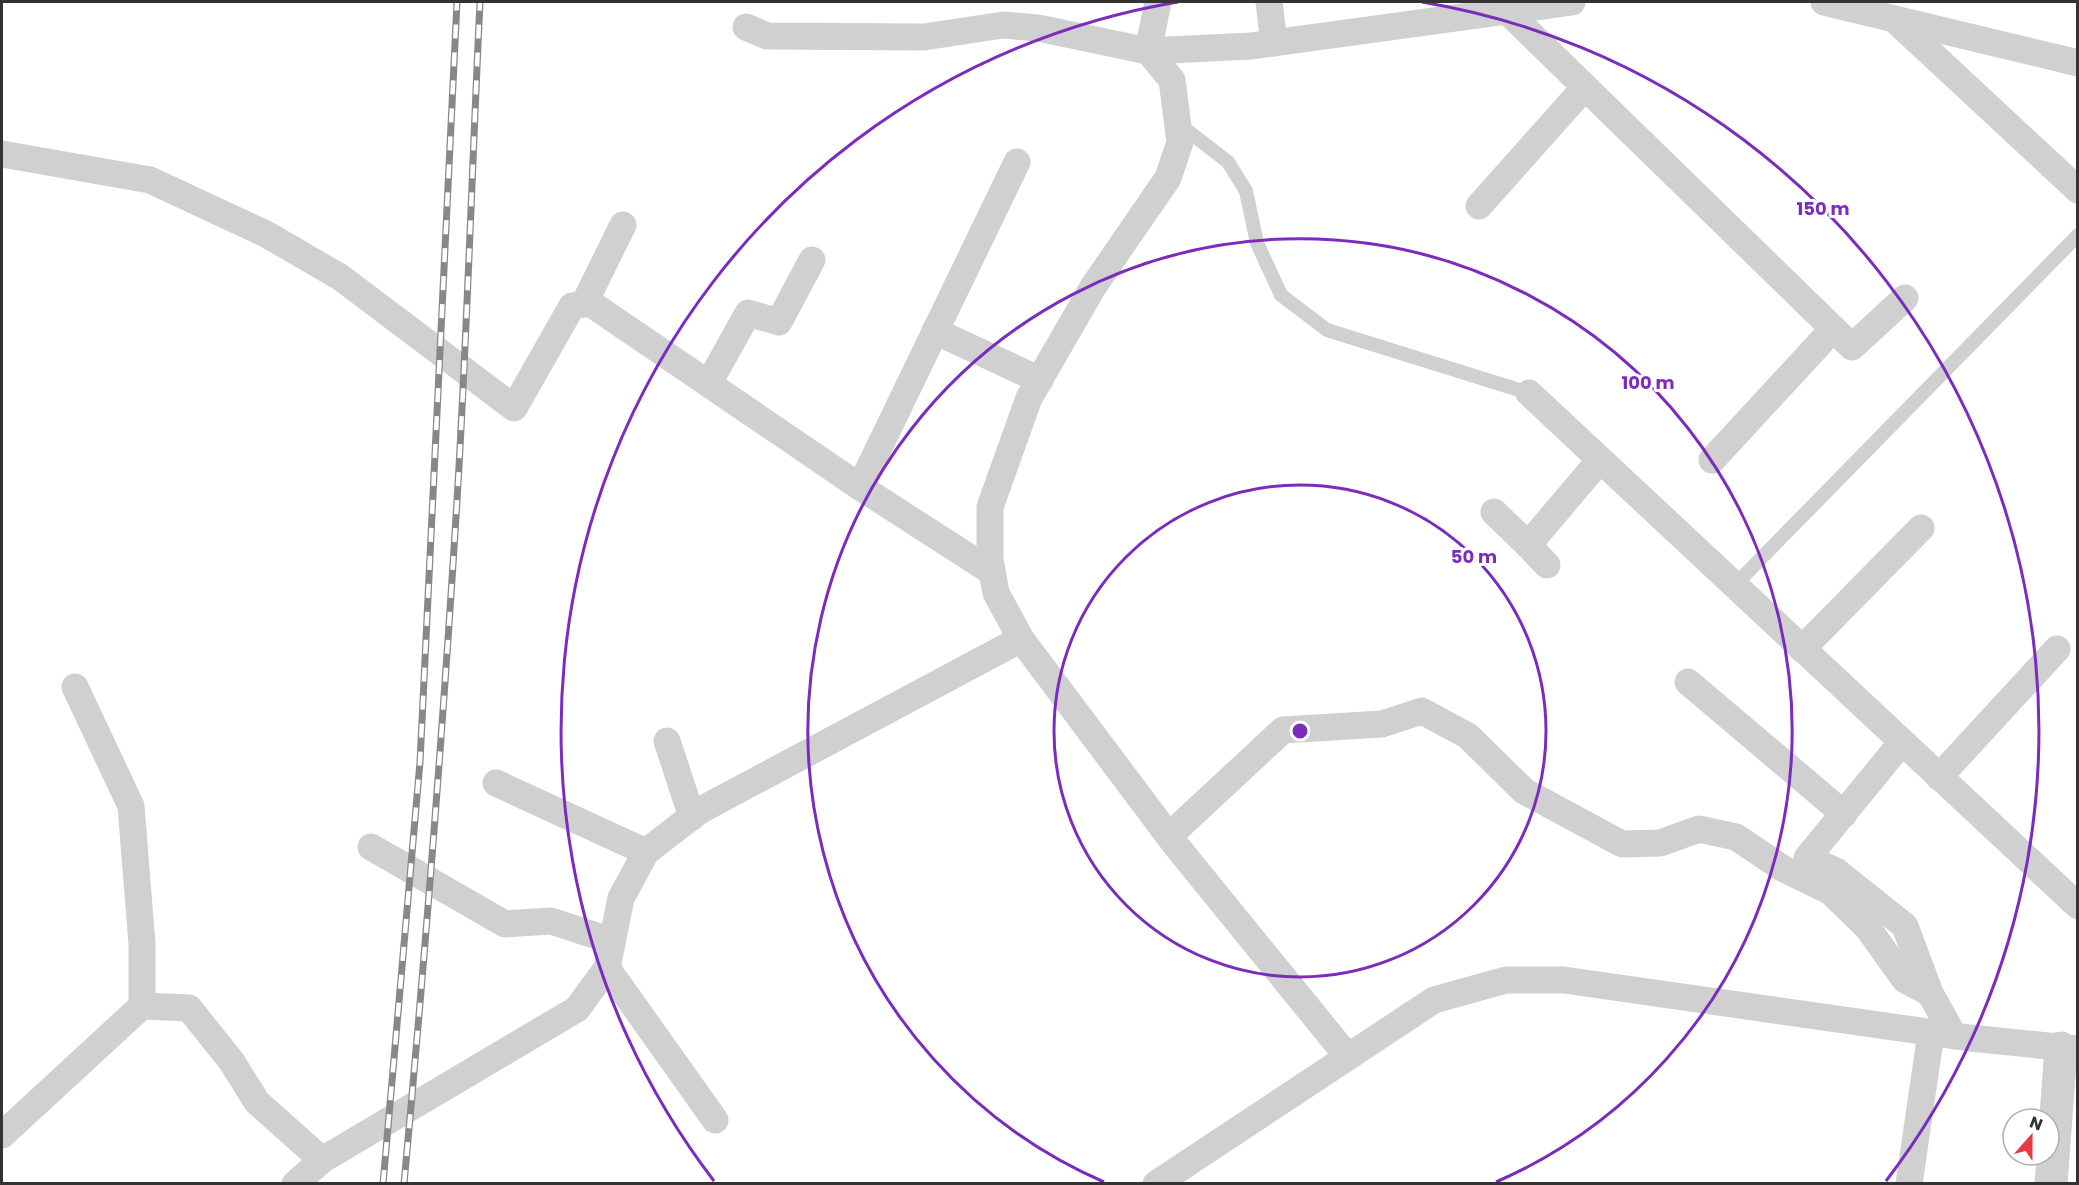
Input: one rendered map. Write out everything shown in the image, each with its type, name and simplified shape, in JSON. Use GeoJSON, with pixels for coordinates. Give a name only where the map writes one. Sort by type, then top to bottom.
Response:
{"type":"FeatureCollection","features":[{"type":"Feature","properties":{"kind":"street"},"geometry":{"type":"LineString","coordinates":[[1148,51],[1158,2]]}},
{"type":"Feature","properties":{"kind":"street"},"geometry":{"type":"LineString","coordinates":[[1269,2],[1274,43]]}},
{"type":"Feature","properties":{"kind":"street"},"geometry":{"type":"LineString","coordinates":[[746,27],[767,36],[924,37],[1003,25],[1038,28],[1148,51],[1251,46],[1438,11],[1507,11],[1572,2]]}},
{"type":"Feature","properties":{"kind":"street"},"geometry":{"type":"LineString","coordinates":[[1834,3],[2078,63]]}},
{"type":"Feature","properties":{"kind":"street"},"geometry":{"type":"LineString","coordinates":[[1507,11],[1851,347],[1905,298]]}},
{"type":"Feature","properties":{"kind":"street"},"geometry":{"type":"LineString","coordinates":[[1893,18],[2078,190]]}},
{"type":"Feature","properties":{"kind":"street"},"geometry":{"type":"LineString","coordinates":[[1148,51],[1172,80],[1180,142],[1168,178],[1093,287],[1029,398],[990,507],[990,559],[996,593],[1021,639],[1169,836],[1348,1057]]}},
{"type":"Feature","properties":{"kind":"street"},"geometry":{"type":"LineString","coordinates":[[1479,206],[1585,87]]}},
{"type":"Feature","properties":{"kind":"street"},"geometry":{"type":"LineString","coordinates":[[2,154],[150,180],[266,234],[340,277],[514,408],[572,306],[590,303],[860,487],[992,572]]}},
{"type":"Feature","properties":{"kind":"street"},"geometry":{"type":"LineString","coordinates":[[860,487],[1017,162]]}},
{"type":"Feature","properties":{"kind":"street"},"geometry":{"type":"LineString","coordinates":[[584,304],[624,225]]}},
{"type":"Feature","properties":{"kind":"street"},"geometry":{"type":"LineString","coordinates":[[709,383],[748,313],[779,322],[812,260]]}},
{"type":"Feature","properties":{"kind":"street"},"geometry":{"type":"LineString","coordinates":[[1712,460],[1833,329]]}},
{"type":"Feature","properties":{"kind":"street"},"geometry":{"type":"LineString","coordinates":[[935,332],[1040,380]]}},
{"type":"Feature","properties":{"kind":"street"},"geometry":{"type":"LineString","coordinates":[[1529,393],[1939,777],[2076,901]]}},
{"type":"Feature","properties":{"kind":"street"},"geometry":{"type":"LineString","coordinates":[[1528,545],[1600,460]]}},
{"type":"Feature","properties":{"kind":"street"},"geometry":{"type":"LineString","coordinates":[[1494,512],[1547,565]]}},
{"type":"Feature","properties":{"kind":"street"},"geometry":{"type":"LineString","coordinates":[[1802,649],[1921,528]]}},
{"type":"Feature","properties":{"kind":"street"},"geometry":{"type":"LineString","coordinates":[[295,1184],[322,1161],[577,1009],[606,968],[621,898],[646,852],[699,811],[1021,639]]}},
{"type":"Feature","properties":{"kind":"street"},"geometry":{"type":"LineString","coordinates":[[1939,777],[2057,649]]}},
{"type":"Feature","properties":{"kind":"street"},"geometry":{"type":"LineString","coordinates":[[1688,682],[1844,813]]}},
{"type":"Feature","properties":{"kind":"street"},"geometry":{"type":"LineString","coordinates":[[75,687],[131,806],[142,944],[142,1006]]}},
{"type":"Feature","properties":{"kind":"street"},"geometry":{"type":"LineString","coordinates":[[1169,836],[1283,730],[1382,724],[1422,711],[1468,736],[1524,791],[1622,844],[1660,843],[1699,829],[1736,837],[1782,868],[1831,892],[1867,927],[1905,981],[1930,993]]}},
{"type":"Feature","properties":{"kind":"street"},"geometry":{"type":"LineString","coordinates":[[667,741],[692,817]]}},
{"type":"Feature","properties":{"kind":"street"},"geometry":{"type":"LineString","coordinates":[[1902,742],[1807,858],[1836,871],[1905,926],[1930,993],[1942,1034],[1909,1184]]}},
{"type":"Feature","properties":{"kind":"street"},"geometry":{"type":"LineString","coordinates":[[496,783],[646,852]]}},
{"type":"Feature","properties":{"kind":"street"},"geometry":{"type":"LineString","coordinates":[[371,847],[505,924],[551,921],[612,941]]}},
{"type":"Feature","properties":{"kind":"street"},"geometry":{"type":"LineString","coordinates":[[606,968],[715,1120]]}},
{"type":"Feature","properties":{"kind":"street"},"geometry":{"type":"LineString","coordinates":[[1156,1184],[1434,1000],[1506,980],[1564,980],[1942,1034],[2069,1049],[2051,1184]]}},
{"type":"Feature","properties":{"kind":"street"},"geometry":{"type":"LineString","coordinates":[[2,1135],[142,1006],[189,1008],[232,1062],[257,1102],[322,1161]]}},
{"type":"Feature","properties":{"kind":"lane"},"geometry":{"type":"LineString","coordinates":[[1178,123],[1228,162],[1246,192],[1257,243],[1281,295],[1327,330],[1529,393]]}},
{"type":"Feature","properties":{"kind":"lane"},"geometry":{"type":"LineString","coordinates":[[1734,586],[2078,235]]}},
{"type":"Feature","properties":{"kind":"railway"},"geometry":{"type":"LineString","coordinates":[[383,1184],[420,762],[457,2]]}},
{"type":"Feature","properties":{"kind":"railway"},"geometry":{"type":"LineString","coordinates":[[404,1184],[452,586],[464,376],[480,2]]}}]}
